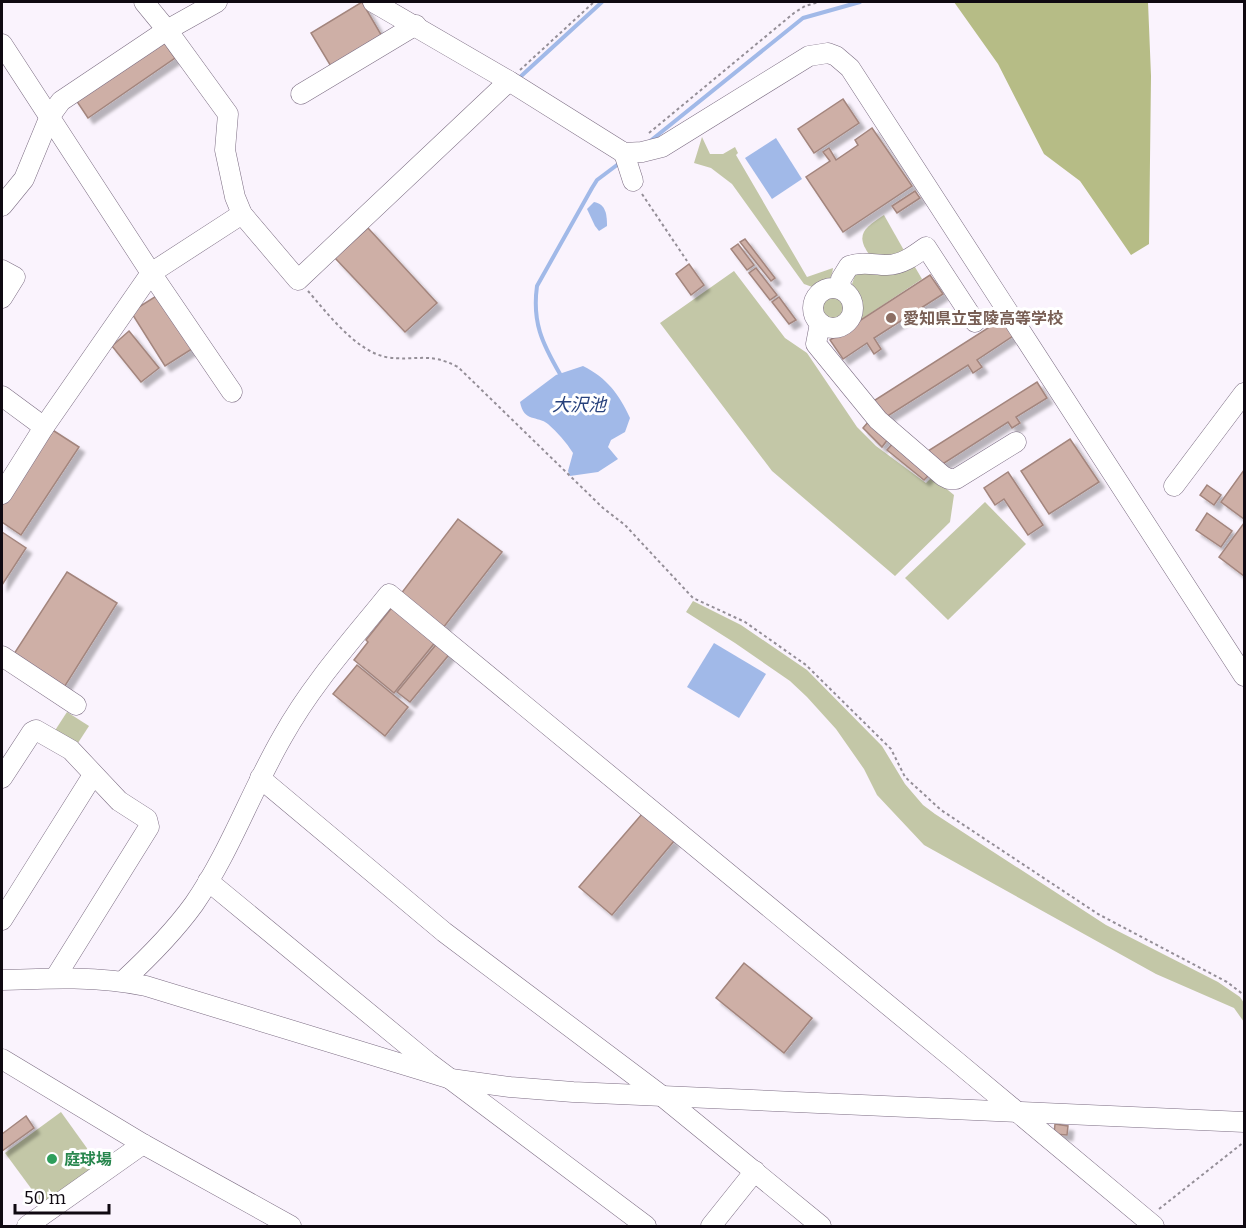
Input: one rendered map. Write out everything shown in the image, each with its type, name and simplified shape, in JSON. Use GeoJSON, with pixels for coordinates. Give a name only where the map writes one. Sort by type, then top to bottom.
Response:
{"type":"FeatureCollection","features":[{"type":"Feature","properties":{"kind":"street"},"geometry":{"type":"LineString","coordinates":[[144,2],[228,114],[225,150],[235,197],[242,214],[298,280],[509,81]]}},
{"type":"Feature","properties":{"kind":"street"},"geometry":{"type":"LineString","coordinates":[[2,206],[24,179],[50,116],[61,101],[167,30],[217,2]]}},
{"type":"Feature","properties":{"kind":"street"},"geometry":{"type":"LineString","coordinates":[[373,2],[416,25],[624,153],[642,152],[662,147],[809,56],[828,53],[843,60],[876,105],[1032,350],[1245,676]]}},
{"type":"Feature","properties":{"kind":"street"},"geometry":{"type":"LineString","coordinates":[[301,94],[416,25]]}},
{"type":"Feature","properties":{"kind":"street"},"geometry":{"type":"LineString","coordinates":[[2,44],[151,273],[232,392]]}},
{"type":"Feature","properties":{"kind":"street"},"geometry":{"type":"LineString","coordinates":[[624,153],[633,181]]}},
{"type":"Feature","properties":{"kind":"street"},"geometry":{"type":"LineString","coordinates":[[2,494],[44,427],[151,273],[242,214]]}},
{"type":"Feature","properties":{"kind":"street"},"geometry":{"type":"LineString","coordinates":[[840,289],[841,279],[849,267],[865,262],[896,264],[909,259],[926,247],[975,322]]}},
{"type":"Feature","properties":{"kind":"street"},"geometry":{"type":"LineString","coordinates":[[2,270],[15,277],[2,298]]}},
{"type":"Feature","properties":{"kind":"street"},"geometry":{"type":"LineString","coordinates":[[827,289],[840,289],[846,292],[852,301],[853,312],[851,317],[839,327],[826,326],[820,323],[814,313],[815,300],[827,289]]}},
{"type":"Feature","properties":{"kind":"street"},"geometry":{"type":"LineString","coordinates":[[820,323],[816,344],[878,420],[943,476],[956,479],[1016,442]]}},
{"type":"Feature","properties":{"kind":"street"},"geometry":{"type":"LineString","coordinates":[[1174,486],[1245,393]]}},
{"type":"Feature","properties":{"kind":"street"},"geometry":{"type":"LineString","coordinates":[[2,396],[44,427]]}},
{"type":"Feature","properties":{"kind":"street"},"geometry":{"type":"LineString","coordinates":[[123,981],[159,947],[194,904],[241,821],[284,733],[319,679],[389,594],[957,1061],[1150,1223]]}},
{"type":"Feature","properties":{"kind":"street"},"geometry":{"type":"LineString","coordinates":[[2,656],[76,705]]}},
{"type":"Feature","properties":{"kind":"street"},"geometry":{"type":"LineString","coordinates":[[2,778],[36,729],[71,750],[118,801],[147,819],[149,827],[55,978]]}},
{"type":"Feature","properties":{"kind":"street"},"geometry":{"type":"LineString","coordinates":[[2,920],[93,775]]}},
{"type":"Feature","properties":{"kind":"street"},"geometry":{"type":"LineString","coordinates":[[261,778],[444,932],[662,1095],[821,1227]]}},
{"type":"Feature","properties":{"kind":"street"},"geometry":{"type":"LineString","coordinates":[[208,880],[451,1079],[646,1227]]}},
{"type":"Feature","properties":{"kind":"street"},"geometry":{"type":"LineString","coordinates":[[2,980],[55,978],[123,981],[146,986],[451,1079],[552,1090],[1245,1122]]}},
{"type":"Feature","properties":{"kind":"street"},"geometry":{"type":"LineString","coordinates":[[2,1059],[144,1144],[291,1227]]}},
{"type":"Feature","properties":{"kind":"street"},"geometry":{"type":"LineString","coordinates":[[27,1227],[144,1144]]}},
{"type":"Feature","properties":{"kind":"street"},"geometry":{"type":"LineString","coordinates":[[711,1227],[755,1171]]}},
{"type":"Feature","properties":{"kind":"path"},"geometry":{"type":"LineString","coordinates":[[509,81],[594,2]]}},
{"type":"Feature","properties":{"kind":"path"},"geometry":{"type":"LineString","coordinates":[[624,153],[794,14],[805,6],[819,2]]}},
{"type":"Feature","properties":{"kind":"path"},"geometry":{"type":"LineString","coordinates":[[633,181],[687,261]]}},
{"type":"Feature","properties":{"kind":"path"},"geometry":{"type":"LineString","coordinates":[[298,280],[341,328],[370,351],[384,357],[443,359],[458,367],[603,508],[624,525],[693,598],[745,622],[806,665],[891,749],[905,777],[941,810],[1098,914],[1227,982],[1245,994]]}},
{"type":"Feature","properties":{"kind":"path"},"geometry":{"type":"LineString","coordinates":[[1150,1223],[1245,1142]]}},
{"type":"Feature","properties":{"kind":"green space"},"geometry":{"type":"Polygon","coordinates":[[[954,2],[1148,2],[1151,76],[1149,244],[1131,255],[1080,181],[1044,154],[998,64],[954,2]]]}},
{"type":"Feature","properties":{"kind":"green space"},"geometry":{"type":"Polygon","coordinates":[[[702,137],[710,154],[723,154],[735,147],[738,153],[736,155],[807,277],[833,268],[830,279],[825,284],[815,288],[804,284],[732,184],[711,168],[694,163],[702,137]]]}},
{"type":"Feature","properties":{"kind":"green space"},"geometry":{"type":"Polygon","coordinates":[[[884,215],[906,254],[871,257],[866,249],[862,237],[864,233],[871,224],[884,215]]]}},
{"type":"Feature","properties":{"kind":"green space"},"geometry":{"type":"Polygon","coordinates":[[[912,262],[922,279],[860,320],[861,300],[852,284],[855,275],[866,269],[912,262]]]}},
{"type":"Feature","properties":{"kind":"green space"},"geometry":{"type":"Polygon","coordinates":[[[734,271],[785,338],[807,353],[857,427],[876,446],[926,483],[932,477],[954,495],[950,522],[895,576],[772,471],[660,323],[734,271]]]}},
{"type":"Feature","properties":{"kind":"green space"},"geometry":{"type":"Polygon","coordinates":[[[833,295],[842,299],[846,308],[842,317],[833,321],[824,317],[820,308],[824,299],[833,295]]]}},
{"type":"Feature","properties":{"kind":"green space"},"geometry":{"type":"Polygon","coordinates":[[[985,502],[1026,544],[948,620],[905,578],[985,502]]]}},
{"type":"Feature","properties":{"kind":"green space"},"geometry":{"type":"Polygon","coordinates":[[[693,601],[741,625],[807,670],[882,746],[905,784],[923,805],[1106,925],[1218,982],[1240,997],[1244,1003],[1244,1022],[1234,1008],[1156,974],[924,845],[877,795],[864,769],[836,729],[807,697],[790,681],[686,612],[693,601]]]}},
{"type":"Feature","properties":{"kind":"green space"},"geometry":{"type":"Polygon","coordinates":[[[67,712],[89,726],[76,746],[54,732],[67,712]]]}},
{"type":"Feature","properties":{"kind":"green space","name":"庭球場"},"geometry":{"type":"Polygon","coordinates":[[[61,1112],[99,1165],[44,1206],[5,1153],[61,1112]]]}},
{"type":"Feature","properties":{"kind":"water"},"geometry":{"type":"Polygon","coordinates":[[[776,138],[802,179],[772,199],[745,158],[776,138]]]}},
{"type":"Feature","properties":{"kind":"water"},"geometry":{"type":"Polygon","coordinates":[[[594,202],[601,205],[606,214],[607,226],[599,231],[587,209],[594,202]]]}},
{"type":"Feature","properties":{"kind":"water","name":"大沢池"},"geometry":{"type":"Polygon","coordinates":[[[583,366],[599,376],[611,388],[630,418],[625,432],[611,440],[608,447],[618,459],[598,472],[570,476],[568,471],[573,453],[548,424],[528,416],[520,402],[556,375],[583,366]]]}},
{"type":"Feature","properties":{"kind":"water"},"geometry":{"type":"Polygon","coordinates":[[[714,643],[766,674],[739,718],[687,687],[714,643]]]}},
{"type":"Feature","properties":{"kind":"building"},"geometry":{"type":"Polygon","coordinates":[[[362,2],[383,38],[332,68],[311,33],[362,2]]]}},
{"type":"Feature","properties":{"kind":"building"},"geometry":{"type":"Polygon","coordinates":[[[161,38],[175,58],[88,118],[74,97],[161,38]]]}},
{"type":"Feature","properties":{"kind":"building"},"geometry":{"type":"Polygon","coordinates":[[[843,99],[859,123],[814,153],[798,129],[843,99]]]}},
{"type":"Feature","properties":{"kind":"building"},"geometry":{"type":"Polygon","coordinates":[[[872,128],[912,186],[843,232],[806,177],[830,161],[823,152],[829,148],[836,160],[858,145],[855,140],[872,128]]]}},
{"type":"Feature","properties":{"kind":"building"},"geometry":{"type":"Polygon","coordinates":[[[915,191],[920,198],[897,213],[892,206],[915,191]]]}},
{"type":"Feature","properties":{"kind":"building"},"geometry":{"type":"Polygon","coordinates":[[[368,228],[437,303],[405,332],[335,258],[368,228]]]}},
{"type":"Feature","properties":{"kind":"building"},"geometry":{"type":"Polygon","coordinates":[[[745,239],[775,278],[771,281],[740,242],[745,239]]]}},
{"type":"Feature","properties":{"kind":"building"},"geometry":{"type":"Polygon","coordinates":[[[738,244],[754,265],[747,270],[731,249],[738,244]]]}},
{"type":"Feature","properties":{"kind":"building"},"geometry":{"type":"Polygon","coordinates":[[[689,264],[704,285],[691,295],[676,274],[689,264]]]}},
{"type":"Feature","properties":{"kind":"building"},"geometry":{"type":"Polygon","coordinates":[[[756,268],[777,295],[770,300],[749,273],[756,268]]]}},
{"type":"Feature","properties":{"kind":"building"},"geometry":{"type":"Polygon","coordinates":[[[930,275],[943,294],[874,338],[881,349],[874,354],[867,343],[843,359],[830,340],[930,275]]]}},
{"type":"Feature","properties":{"kind":"building"},"geometry":{"type":"Polygon","coordinates":[[[161,293],[195,347],[165,366],[131,312],[161,293]]]}},
{"type":"Feature","properties":{"kind":"building"},"geometry":{"type":"Polygon","coordinates":[[[779,297],[796,320],[789,324],[772,302],[779,297]]]}},
{"type":"Feature","properties":{"kind":"building"},"geometry":{"type":"Polygon","coordinates":[[[1002,319],[1013,336],[977,360],[982,367],[973,373],[968,365],[883,419],[872,402],[1002,319]]]}},
{"type":"Feature","properties":{"kind":"building"},"geometry":{"type":"Polygon","coordinates":[[[129,331],[159,368],[141,382],[112,346],[129,331]]]}},
{"type":"Feature","properties":{"kind":"building"},"geometry":{"type":"Polygon","coordinates":[[[1037,382],[1047,398],[1016,417],[1020,423],[1012,428],[1008,422],[938,467],[928,451],[1037,382]]]}},
{"type":"Feature","properties":{"kind":"building"},"geometry":{"type":"Polygon","coordinates":[[[869,421],[888,439],[882,447],[863,428],[869,421]]]}},
{"type":"Feature","properties":{"kind":"building"},"geometry":{"type":"Polygon","coordinates":[[[51,429],[79,447],[21,535],[2,522],[2,505],[51,429]]]}},
{"type":"Feature","properties":{"kind":"building"},"geometry":{"type":"Polygon","coordinates":[[[1070,439],[1099,482],[1049,514],[1021,471],[1070,439]]]}},
{"type":"Feature","properties":{"kind":"building"},"geometry":{"type":"Polygon","coordinates":[[[894,442],[931,473],[924,480],[887,450],[894,442]]]}},
{"type":"Feature","properties":{"kind":"building"},"geometry":{"type":"Polygon","coordinates":[[[1244,470],[1244,519],[1221,502],[1244,470]]]}},
{"type":"Feature","properties":{"kind":"building"},"geometry":{"type":"Polygon","coordinates":[[[1008,472],[1043,525],[1028,535],[1004,499],[995,505],[984,488],[1008,472]]]}},
{"type":"Feature","properties":{"kind":"building"},"geometry":{"type":"Polygon","coordinates":[[[1207,485],[1221,495],[1214,505],[1200,495],[1207,485]]]}},
{"type":"Feature","properties":{"kind":"building"},"geometry":{"type":"Polygon","coordinates":[[[1207,513],[1232,531],[1221,547],[1196,530],[1207,513]]]}},
{"type":"Feature","properties":{"kind":"building"},"geometry":{"type":"Polygon","coordinates":[[[458,519],[502,552],[443,628],[400,595],[458,519]]]}},
{"type":"Feature","properties":{"kind":"building"},"geometry":{"type":"Polygon","coordinates":[[[1244,523],[1244,576],[1219,557],[1244,523]]]}},
{"type":"Feature","properties":{"kind":"building"},"geometry":{"type":"Polygon","coordinates":[[[2,532],[26,548],[2,585],[2,532]]]}},
{"type":"Feature","properties":{"kind":"building"},"geometry":{"type":"Polygon","coordinates":[[[67,572],[117,603],[63,689],[12,657],[67,572]]]}},
{"type":"Feature","properties":{"kind":"building"},"geometry":{"type":"Polygon","coordinates":[[[394,605],[437,640],[394,693],[354,660],[368,642],[366,640],[394,605]]]}},
{"type":"Feature","properties":{"kind":"building"},"geometry":{"type":"Polygon","coordinates":[[[439,641],[452,651],[410,702],[397,692],[439,641]]]}},
{"type":"Feature","properties":{"kind":"building"},"geometry":{"type":"Polygon","coordinates":[[[357,665],[408,707],[385,736],[333,694],[357,665]]]}},
{"type":"Feature","properties":{"kind":"building"},"geometry":{"type":"Polygon","coordinates":[[[642,814],[674,841],[612,915],[579,887],[642,814]]]}},
{"type":"Feature","properties":{"kind":"building"},"geometry":{"type":"Polygon","coordinates":[[[744,963],[812,1018],[784,1053],[716,998],[744,963]]]}},
{"type":"Feature","properties":{"kind":"building"},"geometry":{"type":"Polygon","coordinates":[[[26,1116],[34,1128],[2,1151],[2,1134],[26,1116]]]}},
{"type":"Feature","properties":{"kind":"building"},"geometry":{"type":"Polygon","coordinates":[[[1055,1124],[1068,1126],[1067,1135],[1054,1134],[1055,1124]]]}},
{"type":"Feature","properties":{"kind":"waterway"},"geometry":{"type":"LineString","coordinates":[[519,78],[602,2]]}},
{"type":"Feature","properties":{"kind":"waterway"},"geometry":{"type":"LineString","coordinates":[[649,142],[803,18],[860,2]]}},
{"type":"Feature","properties":{"kind":"waterway"},"geometry":{"type":"LineString","coordinates":[[560,374],[543,342],[537,321],[537,286],[597,180],[621,162]]}},
{"type":"Feature","properties":{"kind":"place","name":"愛知県立宝陵高等学校"},"geometry":{"type":"Point","coordinates":[891,318]}},
{"type":"Feature","properties":{"kind":"place","name":"庭球場"},"geometry":{"type":"Point","coordinates":[52,1159]}}]}
